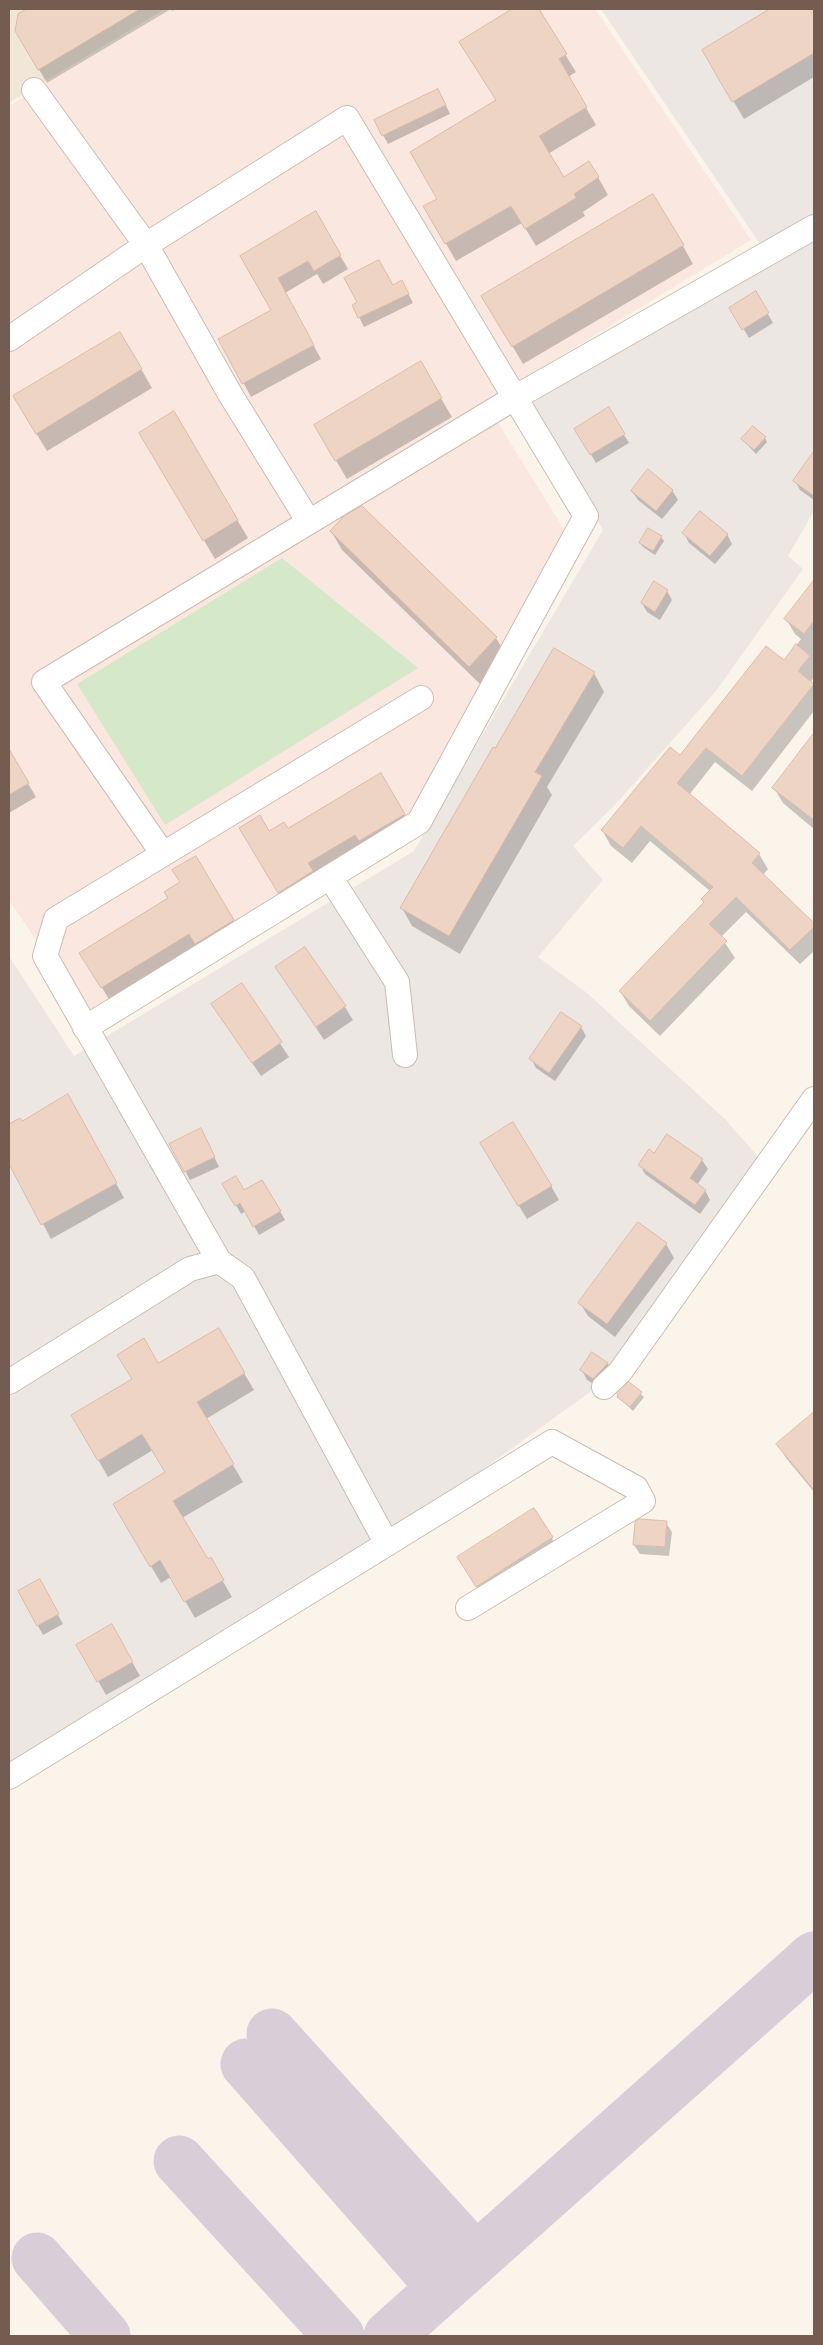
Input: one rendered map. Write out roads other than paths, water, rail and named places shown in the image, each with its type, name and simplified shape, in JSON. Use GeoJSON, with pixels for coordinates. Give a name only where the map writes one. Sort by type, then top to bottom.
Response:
{"type":"FeatureCollection","features":[{"type":"Feature","properties":{"kind":"lane"},"geometry":{"type":"LineString","coordinates":[[34,90],[146,245],[230,394],[309,522]]}},
{"type":"Feature","properties":{"kind":"lane"},"geometry":{"type":"LineString","coordinates":[[9,339],[146,245],[347,118],[586,516],[419,822],[85,1028]]}},
{"type":"Feature","properties":{"kind":"lane"},"geometry":{"type":"LineString","coordinates":[[163,854],[44,682],[516,397],[814,227]]}},
{"type":"Feature","properties":{"kind":"lane"},"geometry":{"type":"LineString","coordinates":[[387,1544],[243,1278],[219,1261],[45,956],[56,919],[421,698]]}},
{"type":"Feature","properties":{"kind":"lane"},"geometry":{"type":"LineString","coordinates":[[330,877],[397,982],[405,1055]]}},
{"type":"Feature","properties":{"kind":"lane"},"geometry":{"type":"LineString","coordinates":[[604,1387],[620,1372],[814,1099]]}},
{"type":"Feature","properties":{"kind":"lane"},"geometry":{"type":"LineString","coordinates":[[9,1382],[190,1269],[219,1261]]}},
{"type":"Feature","properties":{"kind":"lane"},"geometry":{"type":"LineString","coordinates":[[9,1777],[552,1442],[636,1488],[643,1501],[468,1608]]}}]}
